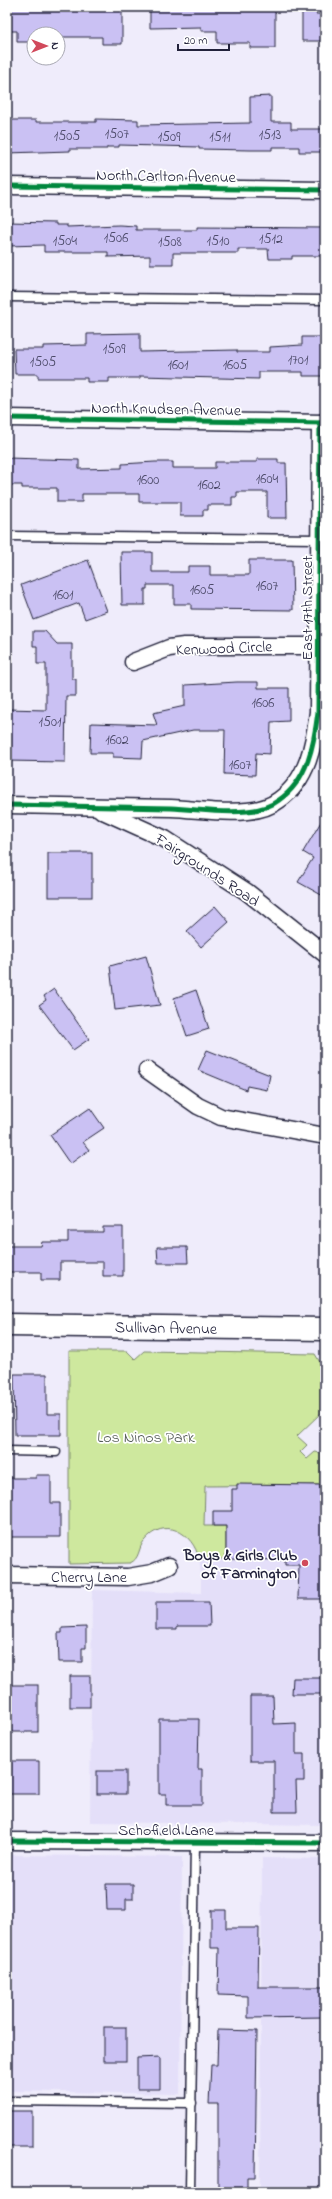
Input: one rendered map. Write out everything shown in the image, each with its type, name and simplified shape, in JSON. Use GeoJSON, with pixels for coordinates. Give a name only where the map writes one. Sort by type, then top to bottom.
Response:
{"type":"FeatureCollection","features":[{"type":"Feature","properties":{"kind":"main road","name":"Sullivan Avenue"},"geometry":{"type":"LineString","coordinates":[[7,1325],[325,1330]]}},
{"type":"Feature","properties":{"kind":"street","name":"North Carlton Avenue"},"geometry":{"type":"LineString","coordinates":[[7,186],[325,190]]}},
{"type":"Feature","properties":{"kind":"street","name":"North Knudsen Avenue"},"geometry":{"type":"LineString","coordinates":[[7,418],[322,423]]}},
{"type":"Feature","properties":{"kind":"street","name":"East 17th Street"},"geometry":{"type":"LineString","coordinates":[[94,807],[247,811],[262,808],[278,801],[293,788],[303,772],[316,734],[322,423]]}},
{"type":"Feature","properties":{"kind":"street","name":"Kenwood Circle"},"geometry":{"type":"LineString","coordinates":[[133,662],[170,648],[184,646],[318,646]]}},
{"type":"Feature","properties":{"kind":"street","name":"Fairgrounds Road"},"geometry":{"type":"LineString","coordinates":[[7,805],[94,807],[165,839],[247,892],[325,954]]}},
{"type":"Feature","properties":{"kind":"street"},"geometry":{"type":"LineString","coordinates":[[147,1070],[198,1106],[221,1117],[325,1136]]}},
{"type":"Feature","properties":{"kind":"street","name":"Cherry Lane"},"geometry":{"type":"LineString","coordinates":[[7,1575],[128,1577],[152,1573],[169,1566]]}},
{"type":"Feature","properties":{"kind":"street","name":"Schofield Lane"},"geometry":{"type":"LineString","coordinates":[[7,1841],[325,1843]]}},
{"type":"Feature","properties":{"kind":"lane"},"geometry":{"type":"LineString","coordinates":[[7,297],[325,300]]}},
{"type":"Feature","properties":{"kind":"lane"},"geometry":{"type":"LineString","coordinates":[[7,536],[319,539]]}},
{"type":"Feature","properties":{"kind":"lane"},"geometry":{"type":"LineString","coordinates":[[7,1451],[56,1452]]}},
{"type":"Feature","properties":{"kind":"lane"},"geometry":{"type":"LineString","coordinates":[[190,2192],[195,1842]]}},
{"type":"Feature","properties":{"kind":"lane"},"geometry":{"type":"LineString","coordinates":[[7,2101],[192,2103]]}},
{"type":"Feature","properties":{"kind":"shaded area"},"geometry":{"type":"Polygon","coordinates":[[[237,1484],[320,1485],[320,1503],[325,1508],[325,1825],[90,1822],[92,1590],[201,1593],[199,1559],[226,1559],[226,1527],[204,1526],[205,1486],[237,1484]]]}},
{"type":"Feature","properties":{"kind":"shaded area"},"geometry":{"type":"Polygon","coordinates":[[[7,1855],[182,1857],[180,2094],[7,2091],[7,1855]]]}},
{"type":"Feature","properties":{"kind":"shaded area"},"geometry":{"type":"Polygon","coordinates":[[[262,1858],[325,1859],[325,2187],[260,2186],[262,1858]]]}},
{"type":"Feature","properties":{"kind":"green space","name":"Los Ninos Park"},"geometry":{"type":"Polygon","coordinates":[[[69,1351],[127,1351],[135,1359],[144,1351],[315,1354],[321,1364],[321,1413],[297,1436],[307,1445],[300,1452],[307,1459],[315,1452],[321,1453],[320,1485],[205,1486],[204,1526],[226,1526],[226,1559],[199,1559],[196,1549],[191,1541],[184,1535],[177,1530],[160,1529],[152,1533],[144,1541],[136,1559],[130,1563],[69,1564],[69,1351]]]}},
{"type":"Feature","properties":{"kind":"building"},"geometry":{"type":"Polygon","coordinates":[[[7,7],[122,7],[122,44],[102,44],[102,37],[66,37],[66,26],[26,26],[26,42],[17,42],[17,31],[7,31],[7,7]]]}},
{"type":"Feature","properties":{"kind":"building"},"geometry":{"type":"Polygon","coordinates":[[[150,7],[275,7],[275,48],[250,48],[250,43],[217,43],[217,31],[201,31],[201,27],[150,28],[150,7]]]}},
{"type":"Feature","properties":{"kind":"building"},"geometry":{"type":"Polygon","coordinates":[[[302,9],[316,9],[316,14],[325,14],[325,41],[302,41],[302,9]]]}},
{"type":"Feature","properties":{"kind":"building"},"geometry":{"type":"Polygon","coordinates":[[[271,96],[271,122],[291,122],[291,129],[325,129],[325,149],[321,149],[321,152],[299,152],[299,147],[272,147],[272,150],[250,150],[119,145],[119,147],[107,147],[107,149],[70,149],[70,151],[7,153],[7,120],[36,120],[36,122],[96,122],[96,119],[138,120],[138,125],[250,123],[250,97],[271,96]]]}},
{"type":"Feature","properties":{"kind":"building"},"geometry":{"type":"Polygon","coordinates":[[[7,222],[56,223],[56,225],[67,225],[67,227],[119,225],[136,226],[136,230],[197,230],[197,227],[325,228],[325,256],[292,256],[292,259],[269,259],[268,249],[238,249],[238,253],[173,253],[173,264],[150,264],[150,256],[108,257],[108,252],[44,252],[44,245],[7,246],[7,222]]]}},
{"type":"Feature","properties":{"kind":"building"},"geometry":{"type":"Polygon","coordinates":[[[140,333],[140,352],[237,350],[237,352],[270,352],[270,347],[302,345],[302,337],[325,337],[325,376],[303,376],[303,372],[259,372],[259,379],[140,376],[140,378],[109,378],[109,382],[87,382],[87,378],[38,378],[38,374],[15,374],[14,349],[43,349],[43,346],[87,345],[87,334],[140,333]]]}},
{"type":"Feature","properties":{"kind":"building"},"geometry":{"type":"Polygon","coordinates":[[[7,458],[79,460],[79,469],[122,468],[122,464],[155,462],[173,462],[173,468],[215,468],[215,462],[257,462],[257,459],[278,459],[278,463],[286,463],[287,518],[267,518],[267,492],[237,492],[237,497],[232,497],[232,505],[208,505],[208,510],[203,510],[203,516],[180,516],[180,502],[139,502],[139,494],[82,494],[82,502],[57,502],[57,488],[22,488],[22,485],[7,485],[7,458]]]}},
{"type":"Feature","properties":{"kind":"building"},"geometry":{"type":"Polygon","coordinates":[[[121,552],[152,552],[152,572],[188,572],[188,566],[210,566],[210,575],[249,575],[249,560],[292,560],[293,610],[191,609],[191,604],[174,604],[174,585],[147,585],[147,589],[145,589],[145,605],[122,605],[121,552]]]}},
{"type":"Feature","properties":{"kind":"building"},"geometry":{"type":"Polygon","coordinates":[[[88,560],[107,611],[85,619],[79,603],[34,620],[21,585],[88,560]]]}},
{"type":"Feature","properties":{"kind":"building"},"geometry":{"type":"Polygon","coordinates":[[[33,631],[45,631],[57,644],[72,644],[72,679],[76,679],[76,696],[66,696],[65,762],[7,761],[7,709],[46,710],[46,664],[37,664],[37,646],[33,646],[33,631]]]}},
{"type":"Feature","properties":{"kind":"building"},"geometry":{"type":"Polygon","coordinates":[[[258,682],[258,688],[289,688],[289,721],[271,722],[270,754],[256,753],[255,775],[224,774],[225,730],[193,730],[143,741],[142,758],[113,757],[113,753],[90,753],[91,723],[157,725],[153,713],[185,706],[185,685],[258,682]]]}},
{"type":"Feature","properties":{"kind":"building"},"geometry":{"type":"Polygon","coordinates":[[[325,815],[325,897],[298,882],[313,858],[303,852],[325,815]]]}},
{"type":"Feature","properties":{"kind":"building"},"geometry":{"type":"Polygon","coordinates":[[[48,853],[92,853],[92,897],[48,897],[48,853]]]}},
{"type":"Feature","properties":{"kind":"building"},"geometry":{"type":"Polygon","coordinates":[[[215,906],[229,922],[201,947],[187,931],[215,906]]]}},
{"type":"Feature","properties":{"kind":"building"},"geometry":{"type":"Polygon","coordinates":[[[146,956],[160,1005],[115,1010],[110,966],[146,956]]]}},
{"type":"Feature","properties":{"kind":"building"},"geometry":{"type":"Polygon","coordinates":[[[54,989],[89,1039],[73,1050],[39,1005],[46,1000],[44,996],[54,989]]]}},
{"type":"Feature","properties":{"kind":"building"},"geometry":{"type":"Polygon","coordinates":[[[196,990],[209,1029],[187,1036],[174,998],[196,990]]]}},
{"type":"Feature","properties":{"kind":"building"},"geometry":{"type":"Polygon","coordinates":[[[207,1050],[270,1075],[267,1090],[247,1086],[246,1090],[198,1070],[207,1050]]]}},
{"type":"Feature","properties":{"kind":"building"},"geometry":{"type":"Polygon","coordinates":[[[90,1108],[104,1128],[83,1142],[89,1150],[70,1164],[50,1135],[90,1108]]]}},
{"type":"Feature","properties":{"kind":"building"},"geometry":{"type":"Polygon","coordinates":[[[103,1227],[123,1227],[123,1276],[103,1276],[103,1262],[60,1262],[60,1280],[41,1280],[41,1272],[7,1272],[7,1246],[41,1246],[42,1242],[68,1242],[68,1232],[103,1232],[103,1227]]]}},
{"type":"Feature","properties":{"kind":"building"},"geometry":{"type":"Polygon","coordinates":[[[157,1247],[187,1247],[188,1263],[158,1263],[157,1247]]]}},
{"type":"Feature","properties":{"kind":"building"},"geometry":{"type":"Polygon","coordinates":[[[14,1374],[47,1374],[47,1414],[61,1414],[61,1435],[15,1435],[14,1374]]]}},
{"type":"Feature","properties":{"kind":"building"},"geometry":{"type":"Polygon","coordinates":[[[36,1475],[51,1475],[51,1503],[60,1503],[60,1537],[7,1537],[7,1491],[9,1491],[9,1478],[36,1478],[36,1475]]]}},
{"type":"Feature","properties":{"kind":"building","name":"Boys & Girls Club of Farmington"},"geometry":{"type":"Polygon","coordinates":[[[237,1484],[320,1485],[320,1503],[325,1508],[325,1599],[298,1599],[299,1565],[285,1565],[285,1560],[226,1559],[226,1526],[213,1526],[213,1511],[232,1511],[232,1489],[237,1489],[237,1484]]]}},
{"type":"Feature","properties":{"kind":"building"},"geometry":{"type":"Polygon","coordinates":[[[156,1602],[209,1602],[210,1626],[177,1626],[177,1629],[156,1629],[156,1602]]]}},
{"type":"Feature","properties":{"kind":"building"},"geometry":{"type":"Polygon","coordinates":[[[86,1627],[86,1648],[82,1648],[82,1662],[59,1662],[58,1633],[62,1633],[62,1628],[86,1627]]]}},
{"type":"Feature","properties":{"kind":"building"},"geometry":{"type":"Polygon","coordinates":[[[70,1676],[90,1676],[90,1707],[70,1707],[70,1676]]]}},
{"type":"Feature","properties":{"kind":"building"},"geometry":{"type":"Polygon","coordinates":[[[293,1678],[323,1678],[323,1694],[292,1694],[293,1678]]]}},
{"type":"Feature","properties":{"kind":"building"},"geometry":{"type":"Polygon","coordinates":[[[7,1685],[38,1685],[38,1732],[7,1732],[7,1685]]]}},
{"type":"Feature","properties":{"kind":"building"},"geometry":{"type":"Polygon","coordinates":[[[250,1696],[273,1696],[274,1724],[296,1723],[296,1754],[304,1754],[304,1781],[296,1781],[297,1812],[274,1812],[274,1761],[250,1761],[250,1696]]]}},
{"type":"Feature","properties":{"kind":"building"},"geometry":{"type":"Polygon","coordinates":[[[159,1719],[199,1719],[198,1769],[202,1769],[202,1805],[166,1805],[166,1794],[159,1794],[159,1719]]]}},
{"type":"Feature","properties":{"kind":"building"},"geometry":{"type":"Polygon","coordinates":[[[7,1761],[39,1761],[39,1794],[9,1794],[9,1791],[7,1791],[7,1761]]]}},
{"type":"Feature","properties":{"kind":"building"},"geometry":{"type":"Polygon","coordinates":[[[97,1771],[126,1771],[126,1794],[97,1794],[97,1771]]]}},
{"type":"Feature","properties":{"kind":"building"},"geometry":{"type":"Polygon","coordinates":[[[106,1884],[133,1884],[133,1899],[126,1899],[126,1910],[107,1910],[106,1884]]]}},
{"type":"Feature","properties":{"kind":"building"},"geometry":{"type":"Polygon","coordinates":[[[211,1910],[226,1910],[226,1928],[259,1928],[258,1987],[325,1987],[325,2017],[248,2018],[248,1996],[218,1995],[219,1948],[211,1948],[211,1910]]]}},
{"type":"Feature","properties":{"kind":"building"},"geometry":{"type":"Polygon","coordinates":[[[104,2027],[126,2027],[126,2061],[104,2061],[104,2027]]]}},
{"type":"Feature","properties":{"kind":"building"},"geometry":{"type":"Polygon","coordinates":[[[218,2030],[257,2031],[255,2177],[247,2177],[247,2189],[218,2188],[218,2104],[209,2104],[211,2065],[217,2065],[218,2030]]]}},
{"type":"Feature","properties":{"kind":"building"},"geometry":{"type":"Polygon","coordinates":[[[160,2057],[160,2089],[137,2089],[137,2058],[160,2057]]]}},
{"type":"Feature","properties":{"kind":"building"},"geometry":{"type":"Polygon","coordinates":[[[7,2111],[32,2111],[32,2147],[7,2147],[7,2111]]]}},
{"type":"Feature","properties":{"kind":"cycle path"},"geometry":{"type":"LineString","coordinates":[[7,186],[325,190]]}},
{"type":"Feature","properties":{"kind":"cycle path"},"geometry":{"type":"LineString","coordinates":[[7,418],[325,423]]}},
{"type":"Feature","properties":{"kind":"cycle path"},"geometry":{"type":"LineString","coordinates":[[7,805],[171,808],[238,812],[255,810],[272,805],[289,792],[303,772],[312,749],[318,712],[320,423]]}},
{"type":"Feature","properties":{"kind":"cycle path"},"geometry":{"type":"LineString","coordinates":[[7,1841],[325,1843]]}},
{"type":"Feature","properties":{"kind":"place","name":"Boys & Girls Club of Farmington"},"geometry":{"type":"Point","coordinates":[305,1563]}}]}
